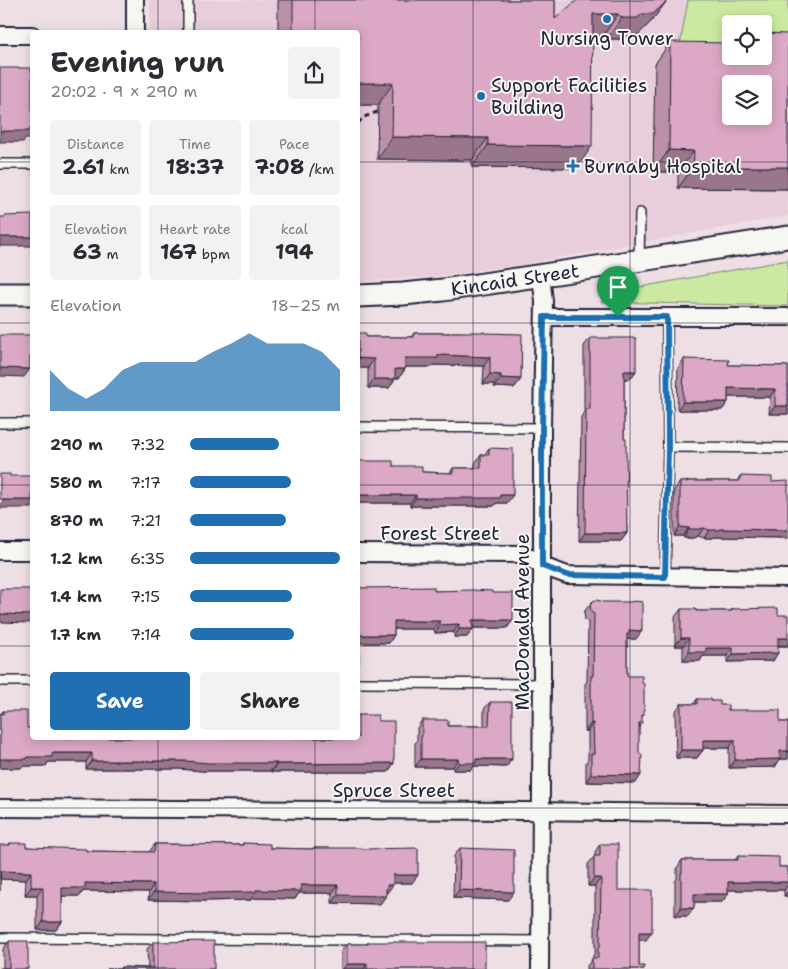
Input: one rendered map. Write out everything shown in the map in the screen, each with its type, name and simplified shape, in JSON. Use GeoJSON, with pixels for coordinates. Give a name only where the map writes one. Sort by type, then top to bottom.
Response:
{"type":"FeatureCollection","features":[{"type":"Feature","properties":{"kind":"street"},"geometry":{"type":"LineString","coordinates":[[135,0],[135,30]]}},
{"type":"Feature","properties":{"kind":"street"},"geometry":{"type":"LineString","coordinates":[[0,35],[30,35]]}},
{"type":"Feature","properties":{"kind":"street","name":"Kincaid Street"},"geometry":{"type":"LineString","coordinates":[[360,296],[444,290],[788,237]]}},
{"type":"Feature","properties":{"kind":"street","name":"MacDonald Avenue"},"geometry":{"type":"LineString","coordinates":[[540,969],[544,317],[541,276]]}},
{"type":"Feature","properties":{"kind":"street"},"geometry":{"type":"LineString","coordinates":[[0,294],[30,294]]}},
{"type":"Feature","properties":{"kind":"street"},"geometry":{"type":"LineString","coordinates":[[544,317],[788,317]]}},
{"type":"Feature","properties":{"kind":"street"},"geometry":{"type":"LineString","coordinates":[[0,551],[30,551]]}},
{"type":"Feature","properties":{"kind":"street","name":"Forest Street"},"geometry":{"type":"LineString","coordinates":[[360,553],[524,554],[542,566],[567,575],[788,578]]}},
{"type":"Feature","properties":{"kind":"street","name":"Spruce Street"},"geometry":{"type":"LineString","coordinates":[[0,808],[788,814]]}},
{"type":"Feature","properties":{"kind":"lane"},"geometry":{"type":"LineString","coordinates":[[188,0],[188,30]]}},
{"type":"Feature","properties":{"kind":"lane"},"geometry":{"type":"LineString","coordinates":[[0,164],[30,164]]}},
{"type":"Feature","properties":{"kind":"lane"},"geometry":{"type":"LineString","coordinates":[[639,261],[640,213]]}},
{"type":"Feature","properties":{"kind":"lane"},"geometry":{"type":"LineString","coordinates":[[665,577],[668,447],[667,317]]}},
{"type":"Feature","properties":{"kind":"lane"},"geometry":{"type":"LineString","coordinates":[[0,423],[30,424]]}},
{"type":"Feature","properties":{"kind":"lane"},"geometry":{"type":"LineString","coordinates":[[360,427],[542,428]]}},
{"type":"Feature","properties":{"kind":"lane"},"geometry":{"type":"LineString","coordinates":[[668,447],[788,448]]}},
{"type":"Feature","properties":{"kind":"lane"},"geometry":{"type":"LineString","coordinates":[[0,681],[30,681]]}},
{"type":"Feature","properties":{"kind":"lane"},"geometry":{"type":"LineString","coordinates":[[360,683],[542,684]]}},
{"type":"Feature","properties":{"kind":"lane"},"geometry":{"type":"LineString","coordinates":[[0,938],[541,941]]}},
{"type":"Feature","properties":{"kind":"path"},"geometry":{"type":"LineString","coordinates":[[360,121],[364,117],[385,109]]}},
{"type":"Feature","properties":{"kind":"shaded area","name":"Burnaby Hospital"},"geometry":{"type":"Polygon","coordinates":[[[150,0],[695,0],[722,42],[722,65],[772,65],[772,48],[788,32],[788,216],[513,266],[430,277],[360,282],[360,30],[150,30],[150,0]]]}},
{"type":"Feature","properties":{"kind":"green space"},"geometry":{"type":"Polygon","coordinates":[[[688,0],[788,0],[788,47],[772,47],[772,15],[722,15],[722,46],[680,45],[688,0]]]}},
{"type":"Feature","properties":{"kind":"green space"},"geometry":{"type":"Polygon","coordinates":[[[788,260],[788,306],[601,302],[607,293],[788,260]]]}},
{"type":"Feature","properties":{"kind":"building","name":"Support Facilities Building"},"geometry":{"type":"Polygon","coordinates":[[[293,0],[555,0],[555,19],[577,0],[666,0],[653,14],[641,14],[638,18],[622,18],[618,14],[593,14],[592,146],[488,145],[488,138],[392,137],[393,83],[360,83],[360,30],[293,30],[293,0]]]}},
{"type":"Feature","properties":{"kind":"building"},"geometry":{"type":"Polygon","coordinates":[[[772,33],[788,34],[788,167],[693,167],[694,151],[669,150],[670,42],[722,43],[722,65],[772,65],[772,33]]]}},
{"type":"Feature","properties":{"kind":"building"},"geometry":{"type":"Polygon","coordinates":[[[0,68],[30,68],[30,131],[0,131],[0,68]]]}},
{"type":"Feature","properties":{"kind":"building"},"geometry":{"type":"Polygon","coordinates":[[[30,215],[30,237],[0,237],[0,217],[30,215]]]}},
{"type":"Feature","properties":{"kind":"building"},"geometry":{"type":"Polygon","coordinates":[[[360,333],[366,333],[366,337],[414,337],[414,333],[522,334],[521,379],[501,378],[501,375],[490,374],[490,357],[438,355],[438,358],[405,358],[405,369],[395,369],[395,379],[374,379],[374,359],[360,358],[360,333]]]}},
{"type":"Feature","properties":{"kind":"building"},"geometry":{"type":"Polygon","coordinates":[[[0,335],[30,335],[30,369],[0,368],[0,335]]]}},
{"type":"Feature","properties":{"kind":"building"},"geometry":{"type":"Polygon","coordinates":[[[590,338],[636,338],[636,371],[624,371],[627,533],[585,533],[586,409],[590,409],[590,338]]]}},
{"type":"Feature","properties":{"kind":"building"},"geometry":{"type":"Polygon","coordinates":[[[684,359],[729,360],[728,365],[788,366],[788,406],[775,406],[775,389],[728,388],[728,402],[683,402],[684,359]]]}},
{"type":"Feature","properties":{"kind":"building"},"geometry":{"type":"Polygon","coordinates":[[[489,448],[513,449],[513,495],[500,495],[500,498],[416,498],[416,495],[360,495],[360,461],[393,461],[393,466],[422,466],[422,472],[453,473],[453,468],[481,468],[481,455],[489,455],[489,448]]]}},
{"type":"Feature","properties":{"kind":"building"},"geometry":{"type":"Polygon","coordinates":[[[0,474],[30,476],[30,500],[0,499],[0,474]]]}},
{"type":"Feature","properties":{"kind":"building"},"geometry":{"type":"Polygon","coordinates":[[[740,476],[772,477],[772,482],[788,481],[788,530],[709,530],[680,527],[680,482],[740,481],[740,476]]]}},
{"type":"Feature","properties":{"kind":"building"},"geometry":{"type":"Polygon","coordinates":[[[434,587],[434,591],[472,590],[492,591],[492,593],[513,593],[513,620],[472,620],[473,629],[459,629],[459,624],[440,625],[440,621],[394,621],[394,635],[360,635],[360,588],[434,587]]]}},
{"type":"Feature","properties":{"kind":"building"},"geometry":{"type":"Polygon","coordinates":[[[0,589],[30,589],[30,615],[0,614],[0,589]]]}},
{"type":"Feature","properties":{"kind":"building"},"geometry":{"type":"Polygon","coordinates":[[[596,600],[602,602],[642,602],[642,631],[629,630],[629,634],[627,634],[627,676],[642,676],[642,683],[644,684],[644,715],[642,715],[642,723],[639,723],[639,754],[642,754],[641,775],[591,774],[591,754],[594,754],[593,723],[591,723],[591,676],[593,676],[594,614],[591,612],[590,604],[596,600]]]}},
{"type":"Feature","properties":{"kind":"building"},"geometry":{"type":"Polygon","coordinates":[[[778,608],[778,615],[788,615],[788,638],[778,638],[778,653],[733,654],[733,648],[706,648],[706,652],[689,652],[689,638],[681,638],[681,609],[732,611],[732,609],[778,608]]]}},
{"type":"Feature","properties":{"kind":"building"},"geometry":{"type":"Polygon","coordinates":[[[697,699],[720,701],[720,705],[728,705],[728,710],[780,710],[780,722],[788,722],[788,751],[780,751],[780,759],[735,760],[735,740],[703,740],[703,750],[681,750],[681,704],[697,704],[697,699]]]}},
{"type":"Feature","properties":{"kind":"building"},"geometry":{"type":"Polygon","coordinates":[[[490,702],[512,702],[512,759],[476,759],[476,763],[459,763],[458,759],[421,759],[422,720],[448,720],[448,726],[489,726],[490,702]]]}},
{"type":"Feature","properties":{"kind":"building"},"geometry":{"type":"Polygon","coordinates":[[[3,711],[27,711],[27,728],[30,728],[30,740],[360,740],[360,715],[378,715],[378,721],[394,721],[394,763],[277,764],[186,761],[92,761],[92,753],[52,753],[52,757],[0,759],[0,714],[3,714],[3,711]]]}},
{"type":"Feature","properties":{"kind":"building"},"geometry":{"type":"Polygon","coordinates":[[[10,843],[26,843],[26,847],[86,849],[86,851],[154,852],[155,844],[243,845],[243,843],[270,844],[270,848],[313,849],[418,848],[418,875],[393,875],[393,885],[387,885],[386,896],[338,895],[338,885],[301,885],[301,891],[256,890],[256,892],[209,893],[154,892],[154,884],[85,883],[85,888],[62,888],[62,922],[43,922],[43,887],[31,887],[31,872],[0,871],[0,845],[10,845],[10,843]]]}},
{"type":"Feature","properties":{"kind":"building"},"geometry":{"type":"Polygon","coordinates":[[[600,844],[618,844],[618,890],[652,890],[652,932],[639,932],[639,966],[644,966],[644,969],[592,969],[592,958],[598,958],[598,947],[600,947],[601,878],[594,878],[594,856],[600,856],[600,844]]]}},
{"type":"Feature","properties":{"kind":"building"},"geometry":{"type":"Polygon","coordinates":[[[460,848],[514,850],[514,892],[459,890],[460,848]]]}},
{"type":"Feature","properties":{"kind":"building"},"geometry":{"type":"Polygon","coordinates":[[[738,856],[779,857],[779,867],[788,867],[788,882],[728,882],[728,894],[694,894],[694,908],[681,908],[682,860],[738,860],[738,856]]]}},
{"type":"Feature","properties":{"kind":"building"},"geometry":{"type":"Polygon","coordinates":[[[9,941],[28,941],[28,969],[0,969],[9,968],[9,941]]]}},
{"type":"Feature","properties":{"kind":"building"},"geometry":{"type":"Polygon","coordinates":[[[214,941],[214,969],[121,969],[121,967],[153,968],[153,942],[214,941]]]}},
{"type":"Feature","properties":{"kind":"building"},"geometry":{"type":"Polygon","coordinates":[[[368,942],[485,942],[485,969],[367,969],[367,964],[347,964],[347,944],[368,944],[368,942]]]}},
{"type":"Feature","properties":{"kind":"place","name":"Nursing Tower"},"geometry":{"type":"Point","coordinates":[607,19]}},
{"type":"Feature","properties":{"kind":"place","name":"Support Facilities Building"},"geometry":{"type":"Point","coordinates":[481,96]}},
{"type":"Feature","properties":{"kind":"place","name":"Burnaby Hospital"},"geometry":{"type":"Point","coordinates":[573,166]}},
{"type":"Feature","properties":{"kind":"route"},"geometry":{"type":"LineString","coordinates":[[544,317],[618,317],[667,317],[668,447],[665,577],[567,575],[542,566],[544,317]]}}]}
